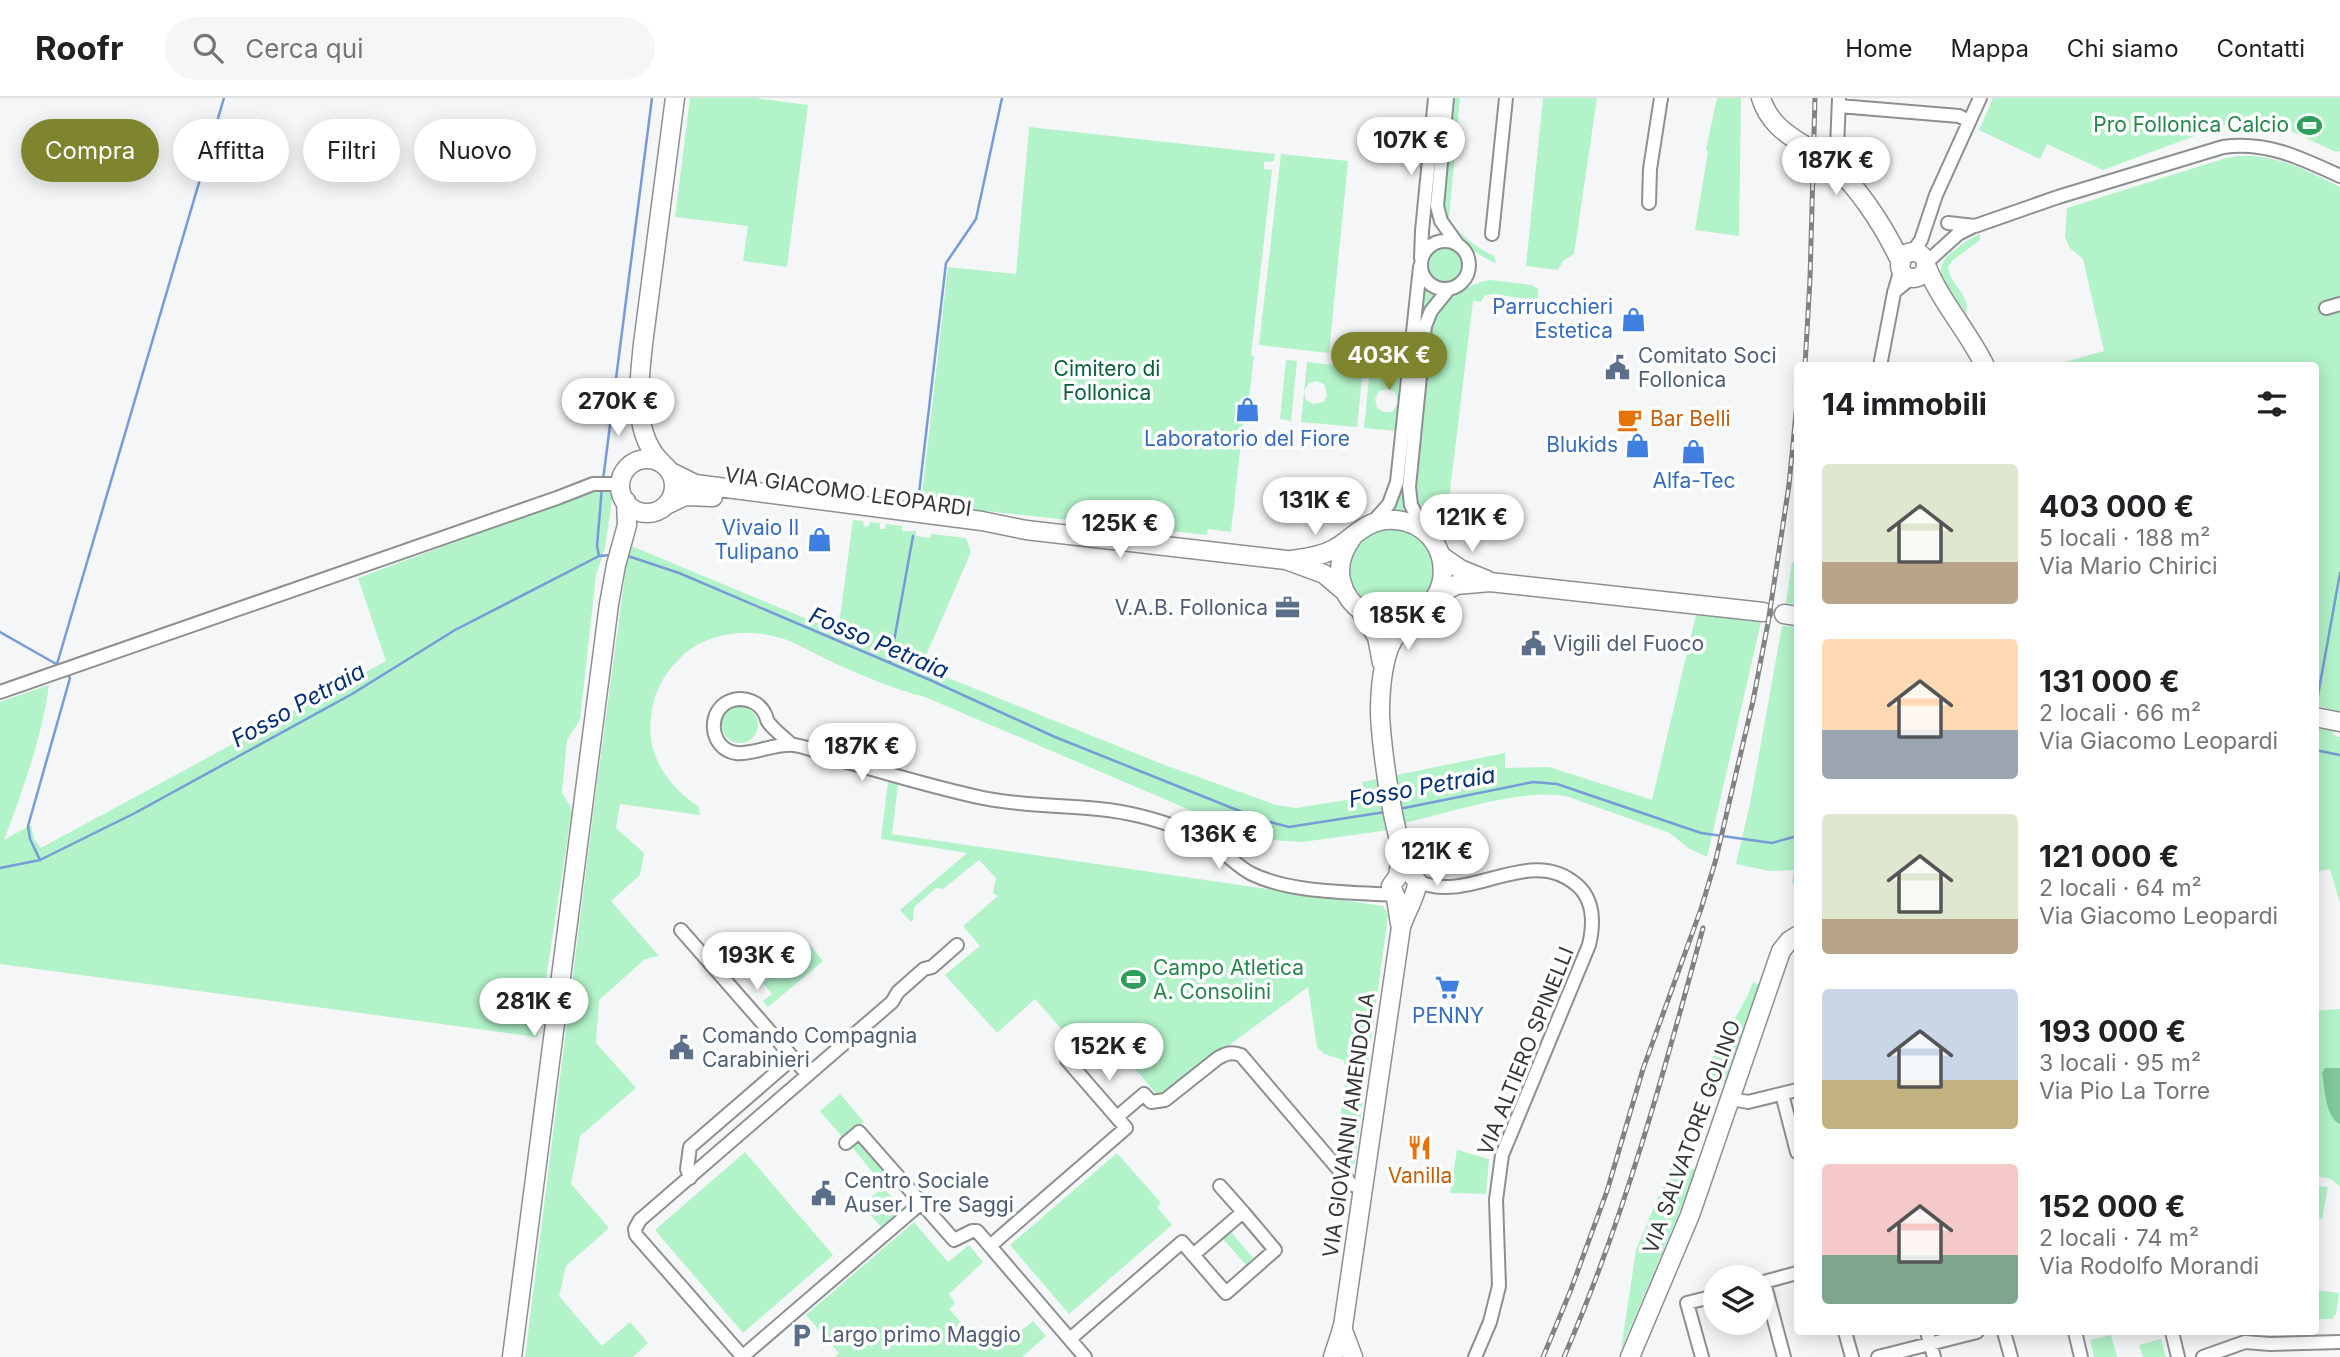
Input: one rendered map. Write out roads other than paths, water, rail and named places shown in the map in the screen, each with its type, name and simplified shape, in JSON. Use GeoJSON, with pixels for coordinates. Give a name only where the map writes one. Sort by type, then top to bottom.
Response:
{"type":"FeatureCollection","features":[{"type":"Feature","properties":{"kind":"main road"},"geometry":{"type":"LineString","coordinates":[[512,1357],[614,577],[628,515],[620,479],[636,448],[643,344],[676,98]]}},
{"type":"Feature","properties":{"kind":"main road"},"geometry":{"type":"LineString","coordinates":[[1761,98],[1775,124],[1845,176],[1891,240],[1940,294],[1983,362]]}},
{"type":"Feature","properties":{"kind":"main road"},"geometry":{"type":"LineString","coordinates":[[622,543],[632,529],[659,509],[674,492],[674,482],[648,445],[640,417]]}},
{"type":"Feature","properties":{"kind":"main road"},"geometry":{"type":"LineString","coordinates":[[620,479],[643,459],[666,468]]}},
{"type":"Feature","properties":{"kind":"main road","name":"VIA GIACOMO LEOPARDI"},"geometry":{"type":"LineString","coordinates":[[666,468],[695,484],[982,521],[1026,530],[1286,561],[1324,574],[1344,590],[1352,604],[1361,612]]}},
{"type":"Feature","properties":{"kind":"main road","name":"VIA GIACOMO LEOPARDI"},"geometry":{"type":"LineString","coordinates":[[659,509],[678,498],[697,495],[982,533],[1026,530]]}},
{"type":"Feature","properties":{"kind":"main road"},"geometry":{"type":"LineString","coordinates":[[626,502],[640,512],[659,509]]}},
{"type":"Feature","properties":{"kind":"main road"},"geometry":{"type":"LineString","coordinates":[[1369,525],[1384,520],[1399,520],[1426,532],[1441,556],[1443,576],[1436,596],[1428,607],[1412,618],[1392,641],[1383,672]]}},
{"type":"Feature","properties":{"kind":"main road","name":"VIA GIACOMO LEOPARDI"},"geometry":{"type":"LineString","coordinates":[[1286,561],[1321,555],[1369,525]]}},
{"type":"Feature","properties":{"kind":"main road"},"geometry":{"type":"LineString","coordinates":[[1344,590],[1341,563],[1352,538]]}},
{"type":"Feature","properties":{"kind":"main road"},"geometry":{"type":"LineString","coordinates":[[1441,556],[1460,569],[1490,582]]}},
{"type":"Feature","properties":{"kind":"main road"},"geometry":{"type":"LineString","coordinates":[[1436,596],[1457,586],[1490,582],[1763,612]]}},
{"type":"Feature","properties":{"kind":"main road"},"geometry":{"type":"LineString","coordinates":[[1361,612],[1384,622],[1412,618]]}},
{"type":"Feature","properties":{"kind":"main road"},"geometry":{"type":"LineString","coordinates":[[1361,612],[1377,637],[1383,672],[1381,723],[1402,852],[1403,886]]}},
{"type":"Feature","properties":{"kind":"main road"},"geometry":{"type":"LineString","coordinates":[[2319,718],[2340,722]]}},
{"type":"Feature","properties":{"kind":"main road","name":"VIA GIOVANNI AMENDOLA"},"geometry":{"type":"LineString","coordinates":[[1342,1353],[1342,1328],[1401,928],[1403,886]]}},
{"type":"Feature","properties":{"kind":"main road","name":"VIA SALVATORE GOLINO"},"geometry":{"type":"LineString","coordinates":[[1630,1357],[1690,1215],[1781,951],[1794,938]]}},
{"type":"Feature","properties":{"kind":"street"},"geometry":{"type":"LineString","coordinates":[[1369,525],[1389,504],[1397,482],[1421,262],[1435,98]]}},
{"type":"Feature","properties":{"kind":"street"},"geometry":{"type":"LineString","coordinates":[[1426,532],[1411,505],[1409,478],[1425,326],[1431,311],[1448,290],[1460,284],[1468,271],[1467,256],[1441,220],[1437,206],[1447,98]]}},
{"type":"Feature","properties":{"kind":"street"},"geometry":{"type":"LineString","coordinates":[[1492,234],[1506,98]]}},
{"type":"Feature","properties":{"kind":"street"},"geometry":{"type":"LineString","coordinates":[[1649,203],[1650,169],[1661,98]]}},
{"type":"Feature","properties":{"kind":"street"},"geometry":{"type":"LineString","coordinates":[[1881,362],[1894,293],[1913,265],[1940,187],[1980,98]]}},
{"type":"Feature","properties":{"kind":"street"},"geometry":{"type":"LineString","coordinates":[[1838,148],[1839,102],[1959,116],[1969,121]]}},
{"type":"Feature","properties":{"kind":"street"},"geometry":{"type":"LineString","coordinates":[[1913,265],[1975,226],[2223,147],[2237,145],[2281,150],[2340,176]]}},
{"type":"Feature","properties":{"kind":"street"},"geometry":{"type":"LineString","coordinates":[[1940,187],[1938,202],[1953,234],[1950,241]]}},
{"type":"Feature","properties":{"kind":"street"},"geometry":{"type":"LineString","coordinates":[[1927,223],[1934,219],[1975,226]]}},
{"type":"Feature","properties":{"kind":"street"},"geometry":{"type":"LineString","coordinates":[[1448,290],[1429,284],[1423,276],[1421,262],[1429,247],[1437,242],[1450,241],[1459,245]]}},
{"type":"Feature","properties":{"kind":"street"},"geometry":{"type":"LineString","coordinates":[[2326,308],[2340,304]]}},
{"type":"Feature","properties":{"kind":"street"},"geometry":{"type":"LineString","coordinates":[[0,692],[593,484],[620,479]]}},
{"type":"Feature","properties":{"kind":"street"},"geometry":{"type":"LineString","coordinates":[[792,745],[767,722],[760,706],[752,701],[735,699],[720,708],[713,723],[717,740],[730,751],[747,753],[755,749],[792,745],[930,786],[988,799],[1088,807],[1139,816],[1200,838],[1246,870],[1266,879],[1368,895],[1403,886]]}},
{"type":"Feature","properties":{"kind":"street","name":"VIA ALTIERO SPINELLI"},"geometry":{"type":"LineString","coordinates":[[1403,886],[1461,887],[1536,869],[1554,871],[1569,877],[1582,889],[1592,916],[1589,945],[1502,1155],[1496,1200],[1499,1286],[1490,1322],[1475,1357]]}},
{"type":"Feature","properties":{"kind":"street"},"geometry":{"type":"LineString","coordinates":[[681,930],[808,1076]]}},
{"type":"Feature","properties":{"kind":"street"},"geometry":{"type":"LineString","coordinates":[[920,1204],[743,1357],[636,1235],[635,1229],[640,1220],[892,1002],[898,992],[924,969],[932,967],[957,945]]}},
{"type":"Feature","properties":{"kind":"street"},"geometry":{"type":"LineString","coordinates":[[1117,1117],[1144,1094],[1151,1102],[1165,1100],[1218,1058],[1226,1053],[1236,1053],[1241,1055],[1351,1184],[1363,1189]]}},
{"type":"Feature","properties":{"kind":"street"},"geometry":{"type":"LineString","coordinates":[[690,1178],[687,1170],[690,1147],[793,1058]]}},
{"type":"Feature","properties":{"kind":"street"},"geometry":{"type":"LineString","coordinates":[[990,1246],[1126,1128],[1068,1060]]}},
{"type":"Feature","properties":{"kind":"street"},"geometry":{"type":"LineString","coordinates":[[1731,1099],[1748,1102],[1794,1091]]}},
{"type":"Feature","properties":{"kind":"street"},"geometry":{"type":"LineString","coordinates":[[1782,1094],[1794,1140]]}},
{"type":"Feature","properties":{"kind":"street"},"geometry":{"type":"LineString","coordinates":[[846,1143],[859,1132],[954,1240],[977,1231],[1085,1357]]}},
{"type":"Feature","properties":{"kind":"street"},"geometry":{"type":"LineString","coordinates":[[1070,1339],[1182,1242],[1226,1293],[1275,1250],[1220,1186]]}},
{"type":"Feature","properties":{"kind":"street"},"geometry":{"type":"LineString","coordinates":[[1193,1255],[1242,1212]]}},
{"type":"Feature","properties":{"kind":"street"},"geometry":{"type":"LineString","coordinates":[[1773,1279],[1794,1274]]}},
{"type":"Feature","properties":{"kind":"street"},"geometry":{"type":"LineString","coordinates":[[1702,1357],[1688,1303],[1703,1299]]}},
{"type":"Feature","properties":{"kind":"street"},"geometry":{"type":"LineString","coordinates":[[1773,1320],[1784,1357]]}},
{"type":"Feature","properties":{"kind":"street"},"geometry":{"type":"LineString","coordinates":[[1846,1335],[1852,1357]]}},
{"type":"Feature","properties":{"kind":"street"},"geometry":{"type":"LineString","coordinates":[[1878,1357],[1929,1338],[1953,1335]]}},
{"type":"Feature","properties":{"kind":"street"},"geometry":{"type":"LineString","coordinates":[[2005,1335],[2011,1357]]}},
{"type":"Feature","properties":{"kind":"street"},"geometry":{"type":"LineString","coordinates":[[2076,1335],[2081,1357]]}},
{"type":"Feature","properties":{"kind":"street"},"geometry":{"type":"LineString","coordinates":[[2173,1335],[2178,1357]]}},
{"type":"Feature","properties":{"kind":"street"},"geometry":{"type":"LineString","coordinates":[[2203,1357],[2243,1337],[2270,1344],[2340,1342]]}},
{"type":"Feature","properties":{"kind":"street"},"geometry":{"type":"LineString","coordinates":[[1929,1338],[1934,1357]]}},
{"type":"Feature","properties":{"kind":"waterway"},"geometry":{"type":"LineString","coordinates":[[57,664],[224,98]]}},
{"type":"Feature","properties":{"kind":"waterway"},"geometry":{"type":"LineString","coordinates":[[603,480],[652,98]]}},
{"type":"Feature","properties":{"kind":"waterway"},"geometry":{"type":"LineString","coordinates":[[918,502],[946,263],[976,219],[1002,98]]}},
{"type":"Feature","properties":{"kind":"waterway"},"geometry":{"type":"LineString","coordinates":[[599,556],[597,546],[602,487]]}},
{"type":"Feature","properties":{"kind":"waterway"},"geometry":{"type":"LineString","coordinates":[[890,663],[913,536]]}},
{"type":"Feature","properties":{"kind":"waterway","name":"Fosso Petraia"},"geometry":{"type":"LineString","coordinates":[[0,868],[40,860],[135,813],[352,694],[455,630],[599,556],[611,555]]}},
{"type":"Feature","properties":{"kind":"waterway","name":"Fosso Petraia"},"geometry":{"type":"LineString","coordinates":[[625,555],[679,573],[930,680],[1055,737],[1262,820],[1289,827],[1385,812]]}},
{"type":"Feature","properties":{"kind":"waterway"},"geometry":{"type":"LineString","coordinates":[[2319,689],[2340,573]]}},
{"type":"Feature","properties":{"kind":"waterway"},"geometry":{"type":"LineString","coordinates":[[0,632],[58,665]]}},
{"type":"Feature","properties":{"kind":"waterway"},"geometry":{"type":"LineString","coordinates":[[40,860],[30,839],[28,826],[70,678],[68,675]]}},
{"type":"Feature","properties":{"kind":"waterway","name":"Fosso Petraia"},"geometry":{"type":"LineString","coordinates":[[2319,751],[2340,755]]}},
{"type":"Feature","properties":{"kind":"waterway","name":"Fosso Petraia"},"geometry":{"type":"LineString","coordinates":[[1399,809],[1533,782],[1557,784],[1701,833],[1772,843],[1794,837]]}},
{"type":"Feature","properties":{"kind":"railway"},"geometry":{"type":"LineString","coordinates":[[1805,362],[1815,98]]}},
{"type":"Feature","properties":{"kind":"railway"},"geometry":{"type":"LineString","coordinates":[[1543,1357],[1607,1191],[1643,1069],[1701,909],[1716,859],[1753,701],[1768,623],[1794,434]]}},
{"type":"Feature","properties":{"kind":"railway"},"geometry":{"type":"LineString","coordinates":[[1564,1357],[1586,1305],[1624,1199],[1658,1091],[1703,928]]}},
{"type":"Feature","properties":{"kind":"place","name":"Pro Follonica Calcio"},"geometry":{"type":"Point","coordinates":[2309,125]}},
{"type":"Feature","properties":{"kind":"place","name":"Parrucchieri Estetica"},"geometry":{"type":"Point","coordinates":[1633,319]}},
{"type":"Feature","properties":{"kind":"place","name":"Comitato Soci Follonica"},"geometry":{"type":"Point","coordinates":[1618,368]}},
{"type":"Feature","properties":{"kind":"place","name":"Laboratorio del Fiore"},"geometry":{"type":"Point","coordinates":[1247,410]}},
{"type":"Feature","properties":{"kind":"place","name":"Bar Belli"},"geometry":{"type":"Point","coordinates":[1630,419]}},
{"type":"Feature","properties":{"kind":"place","name":"Blukids"},"geometry":{"type":"Point","coordinates":[1638,445]}},
{"type":"Feature","properties":{"kind":"place","name":"Alfa-Tec"},"geometry":{"type":"Point","coordinates":[1694,452]}},
{"type":"Feature","properties":{"kind":"place","name":"Vivaio Il Tulipano"},"geometry":{"type":"Point","coordinates":[819,540]}},
{"type":"Feature","properties":{"kind":"place","name":"V.A.B. Follonica"},"geometry":{"type":"Point","coordinates":[1288,608]}},
{"type":"Feature","properties":{"kind":"place","name":"Vigili del Fuoco"},"geometry":{"type":"Point","coordinates":[1533,644]}},
{"type":"Feature","properties":{"kind":"place","name":"Campo Atletica A. Consolini"},"geometry":{"type":"Point","coordinates":[1133,980]}},
{"type":"Feature","properties":{"kind":"place","name":"PENNY"},"geometry":{"type":"Point","coordinates":[1448,987]}},
{"type":"Feature","properties":{"kind":"place","name":"Comando Compagnia Carabinieri"},"geometry":{"type":"Point","coordinates":[682,1048]}},
{"type":"Feature","properties":{"kind":"place","name":"Vanilla"},"geometry":{"type":"Point","coordinates":[1420,1147]}},
{"type":"Feature","properties":{"kind":"place","name":"Centro Sociale Auser I Tre Saggi"},"geometry":{"type":"Point","coordinates":[824,1193]}},
{"type":"Feature","properties":{"kind":"place","name":"Largo primo Maggio"},"geometry":{"type":"Point","coordinates":[801,1335]}},
{"type":"Feature","properties":{"kind":"park label","name":"Cimitero di Follonica"},"geometry":{"type":"Point","coordinates":[1107,381]}}]}
